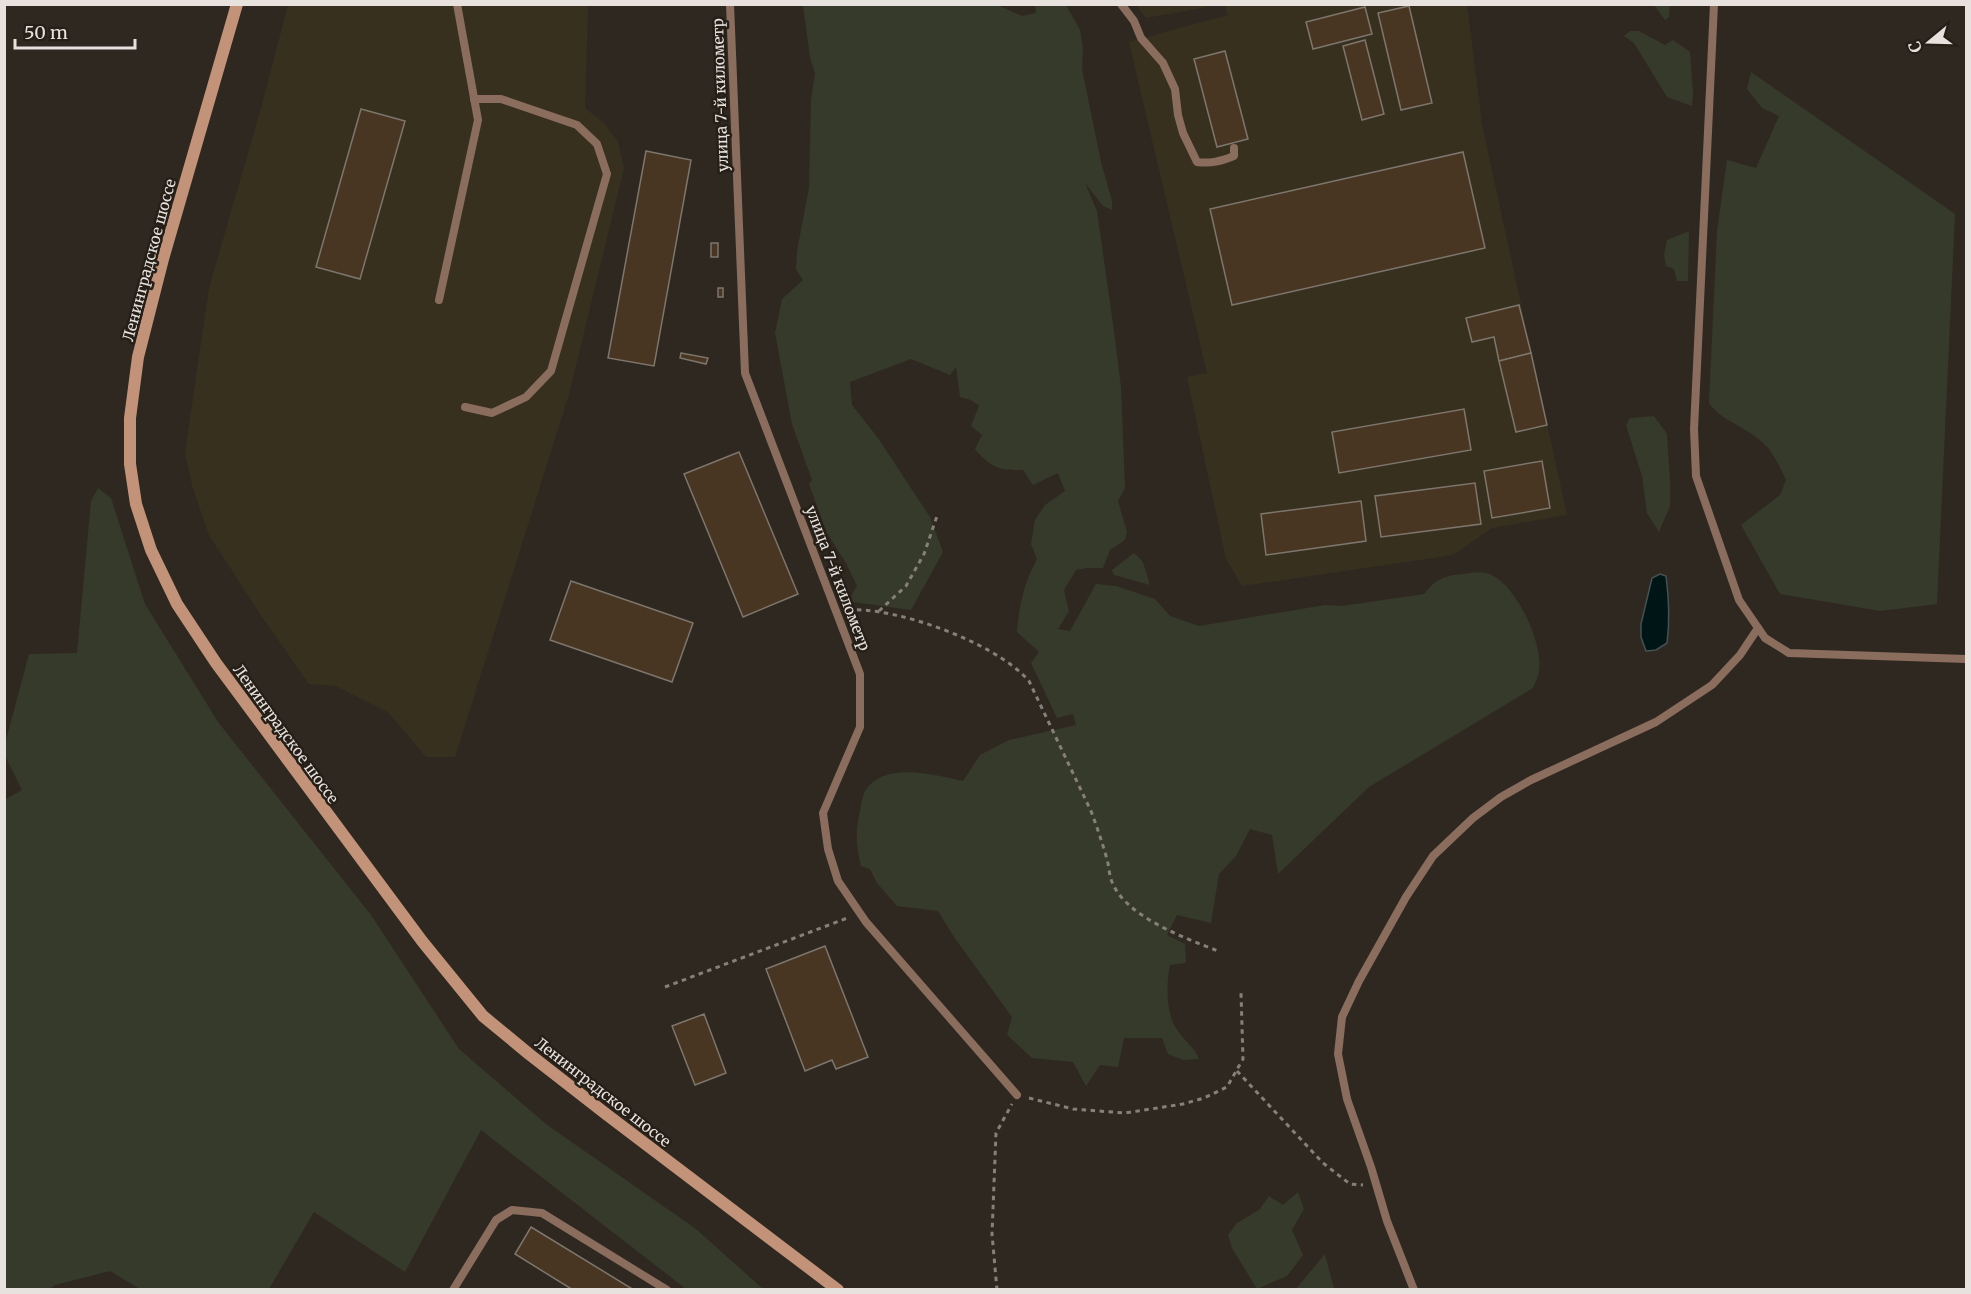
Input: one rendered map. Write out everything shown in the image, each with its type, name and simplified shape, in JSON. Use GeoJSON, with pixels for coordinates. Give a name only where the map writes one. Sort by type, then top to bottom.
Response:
{"type":"FeatureCollection","features":[{"type":"Feature","properties":{"kind":"main road","name":"Ленинградское шоссе"},"geometry":{"type":"LineString","coordinates":[[237,4],[163,259],[138,357],[130,418],[129,464],[136,504],[151,550],[177,604],[216,663],[422,941],[483,1016],[571,1087],[837,1290]]}},
{"type":"Feature","properties":{"kind":"lane"},"geometry":{"type":"LineString","coordinates":[[439,300],[478,120],[457,4]]}},
{"type":"Feature","properties":{"kind":"lane","name":"улица 7-й километр"},"geometry":{"type":"LineString","coordinates":[[730,4],[745,373],[860,674],[860,727],[823,813],[828,849],[838,881],[860,914],[1017,1095]]}},
{"type":"Feature","properties":{"kind":"lane"},"geometry":{"type":"LineString","coordinates":[[1121,4],[1134,21],[1141,38],[1163,63],[1175,89],[1178,115],[1184,134],[1197,162],[1209,163],[1234,156],[1234,148]]}},
{"type":"Feature","properties":{"kind":"lane"},"geometry":{"type":"LineString","coordinates":[[1714,4],[1694,429],[1696,476],[1739,600],[1765,638],[1789,653],[1966,660]]}},
{"type":"Feature","properties":{"kind":"lane"},"geometry":{"type":"LineString","coordinates":[[465,407],[492,413],[526,397],[551,371],[607,174],[597,144],[577,125],[501,99],[474,99]]}},
{"type":"Feature","properties":{"kind":"lane"},"geometry":{"type":"LineString","coordinates":[[1414,1290],[1387,1221],[1347,1099],[1338,1054],[1342,1017],[1406,897],[1433,856],[1473,818],[1501,797],[1531,780],[1656,722],[1712,685],[1740,655],[1758,628]]}},
{"type":"Feature","properties":{"kind":"lane"},"geometry":{"type":"LineString","coordinates":[[453,1290],[496,1220],[512,1210],[542,1213],[667,1290]]}},
{"type":"Feature","properties":{"kind":"path"},"geometry":{"type":"LineString","coordinates":[[879,611],[906,586],[924,554],[937,516]]}},
{"type":"Feature","properties":{"kind":"path"},"geometry":{"type":"LineString","coordinates":[[836,611],[862,609],[922,621],[984,648],[1022,672],[1029,681],[1100,833],[1112,882],[1120,895],[1159,926],[1218,951]]}},
{"type":"Feature","properties":{"kind":"path"},"geometry":{"type":"LineString","coordinates":[[665,987],[860,914]]}},
{"type":"Feature","properties":{"kind":"path"},"geometry":{"type":"LineString","coordinates":[[997,1290],[992,1234],[996,1133],[1017,1095],[1073,1109],[1125,1113],[1183,1104],[1204,1098],[1227,1087],[1243,1059],[1241,993]]}},
{"type":"Feature","properties":{"kind":"path"},"geometry":{"type":"LineString","coordinates":[[1237,1070],[1323,1163],[1350,1184],[1377,1187]]}},
{"type":"Feature","properties":{"kind":"shaded area"},"geometry":{"type":"Polygon","coordinates":[[[288,5],[588,5],[585,108],[604,123],[618,142],[624,168],[569,394],[455,757],[426,757],[389,713],[336,686],[309,684],[209,535],[193,489],[185,453],[209,288],[260,112],[288,5]]]}},
{"type":"Feature","properties":{"kind":"shaded area"},"geometry":{"type":"Polygon","coordinates":[[[1136,5],[1218,5],[1146,18],[1136,5]]]}},
{"type":"Feature","properties":{"kind":"shaded area"},"geometry":{"type":"Polygon","coordinates":[[[1225,5],[1467,5],[1482,125],[1567,515],[1492,528],[1453,555],[1242,586],[1226,559],[1187,377],[1207,373],[1129,42],[1228,15],[1225,5]]]}},
{"type":"Feature","properties":{"kind":"shaded area"},"geometry":{"type":"Polygon","coordinates":[[[1660,574],[1666,576],[1667,585],[1669,618],[1667,643],[1656,650],[1646,651],[1641,637],[1641,624],[1652,578],[1660,574]]]}},
{"type":"Feature","properties":{"kind":"green space"},"geometry":{"type":"Polygon","coordinates":[[[803,5],[997,5],[1022,16],[1036,13],[1035,5],[1066,5],[1080,30],[1083,48],[1082,69],[1101,162],[1112,201],[1112,210],[1103,206],[1085,183],[1097,211],[1121,387],[1125,488],[1118,501],[1127,532],[1125,540],[1110,550],[1103,568],[1076,570],[1064,590],[1069,611],[1058,629],[1070,631],[1096,584],[1116,586],[1155,599],[1170,616],[1199,626],[1325,605],[1342,606],[1424,594],[1432,585],[1445,577],[1480,572],[1497,578],[1507,587],[1517,600],[1532,629],[1539,658],[1538,675],[1533,688],[1369,787],[1278,874],[1272,835],[1250,829],[1236,856],[1219,874],[1211,923],[1177,915],[1167,935],[1185,944],[1186,963],[1170,965],[1168,989],[1170,1015],[1176,1028],[1199,1059],[1183,1060],[1168,1054],[1162,1038],[1124,1038],[1118,1067],[1100,1065],[1086,1086],[1073,1062],[1032,1058],[1007,1035],[1012,1017],[938,911],[897,906],[877,883],[870,869],[861,866],[857,846],[857,825],[863,795],[872,783],[883,776],[910,772],[963,781],[980,755],[1009,740],[1076,725],[1073,714],[1057,718],[1031,663],[1039,652],[1017,632],[1023,594],[1037,559],[1031,544],[1035,520],[1045,505],[1065,491],[1058,473],[1033,485],[1023,470],[996,467],[975,449],[982,435],[971,426],[979,406],[971,400],[960,397],[956,367],[950,375],[911,359],[850,382],[852,405],[878,438],[930,517],[943,552],[911,610],[853,602],[851,596],[857,586],[827,533],[809,484],[812,480],[792,424],[775,333],[782,299],[803,280],[796,269],[797,251],[809,188],[811,99],[815,74],[810,57],[803,5]]]}},
{"type":"Feature","properties":{"kind":"green space"},"geometry":{"type":"Polygon","coordinates":[[[1654,5],[1670,5],[1669,17],[1665,20],[1654,5]]]}},
{"type":"Feature","properties":{"kind":"green space"},"geometry":{"type":"Polygon","coordinates":[[[1630,31],[1639,31],[1665,45],[1673,40],[1690,52],[1692,106],[1667,97],[1634,43],[1624,36],[1630,31]]]}},
{"type":"Feature","properties":{"kind":"green space"},"geometry":{"type":"Polygon","coordinates":[[[1751,72],[1955,214],[1937,604],[1880,611],[1780,594],[1741,525],[1780,495],[1786,480],[1774,457],[1761,441],[1724,418],[1709,403],[1717,231],[1727,160],[1756,168],[1779,116],[1762,108],[1747,89],[1751,72]]]}},
{"type":"Feature","properties":{"kind":"green space"},"geometry":{"type":"Polygon","coordinates":[[[1689,231],[1688,281],[1677,281],[1674,269],[1666,266],[1664,255],[1667,240],[1689,231]]]}},
{"type":"Feature","properties":{"kind":"green space"},"geometry":{"type":"Polygon","coordinates":[[[1654,416],[1667,434],[1670,482],[1670,506],[1659,532],[1647,513],[1642,476],[1626,425],[1630,418],[1654,416]]]}},
{"type":"Feature","properties":{"kind":"green space"},"geometry":{"type":"Polygon","coordinates":[[[98,488],[111,498],[145,604],[218,722],[371,915],[459,1049],[546,1124],[696,1229],[763,1289],[686,1289],[481,1130],[405,1272],[314,1212],[269,1289],[140,1289],[110,1271],[55,1285],[50,1289],[5,1289],[4,800],[22,790],[5,756],[5,744],[29,654],[77,653],[91,501],[98,488]]]}},
{"type":"Feature","properties":{"kind":"green space"},"geometry":{"type":"Polygon","coordinates":[[[1134,553],[1143,562],[1150,585],[1114,575],[1112,570],[1134,553]]]}},
{"type":"Feature","properties":{"kind":"green space"},"geometry":{"type":"Polygon","coordinates":[[[1298,1192],[1304,1209],[1292,1230],[1303,1255],[1287,1276],[1257,1289],[1232,1248],[1228,1235],[1237,1223],[1259,1210],[1269,1196],[1283,1205],[1298,1192]]]}},
{"type":"Feature","properties":{"kind":"green space"},"geometry":{"type":"Polygon","coordinates":[[[1325,1254],[1334,1289],[1296,1289],[1325,1254]]]}},
{"type":"Feature","properties":{"kind":"building"},"geometry":{"type":"Polygon","coordinates":[[[1409,6],[1432,103],[1401,110],[1378,13],[1409,6]]]}},
{"type":"Feature","properties":{"kind":"building"},"geometry":{"type":"Polygon","coordinates":[[[1365,7],[1372,34],[1313,49],[1306,22],[1365,7]]]}},
{"type":"Feature","properties":{"kind":"building"},"geometry":{"type":"Polygon","coordinates":[[[1365,40],[1384,114],[1362,120],[1343,46],[1365,40]]]}},
{"type":"Feature","properties":{"kind":"building"},"geometry":{"type":"Polygon","coordinates":[[[1225,51],[1248,139],[1217,147],[1194,59],[1225,51]]]}},
{"type":"Feature","properties":{"kind":"building"},"geometry":{"type":"Polygon","coordinates":[[[361,109],[405,121],[360,279],[316,267],[361,109]]]}},
{"type":"Feature","properties":{"kind":"building"},"geometry":{"type":"Polygon","coordinates":[[[646,151],[691,160],[654,366],[608,358],[646,151]]]}},
{"type":"Feature","properties":{"kind":"building"},"geometry":{"type":"Polygon","coordinates":[[[1463,152],[1485,248],[1232,305],[1210,209],[1463,152]]]}},
{"type":"Feature","properties":{"kind":"building"},"geometry":{"type":"Polygon","coordinates":[[[711,243],[718,243],[718,257],[711,257],[711,243]]]}},
{"type":"Feature","properties":{"kind":"building"},"geometry":{"type":"Polygon","coordinates":[[[718,288],[723,288],[723,297],[718,297],[718,288]]]}},
{"type":"Feature","properties":{"kind":"building"},"geometry":{"type":"Polygon","coordinates":[[[1519,305],[1531,353],[1499,361],[1494,337],[1472,342],[1466,318],[1519,305]]]}},
{"type":"Feature","properties":{"kind":"building"},"geometry":{"type":"Polygon","coordinates":[[[681,353],[708,358],[706,364],[680,358],[681,353]]]}},
{"type":"Feature","properties":{"kind":"building"},"geometry":{"type":"Polygon","coordinates":[[[1531,353],[1547,425],[1516,432],[1499,361],[1531,353]]]}},
{"type":"Feature","properties":{"kind":"building"},"geometry":{"type":"Polygon","coordinates":[[[1464,409],[1471,450],[1339,473],[1332,432],[1464,409]]]}},
{"type":"Feature","properties":{"kind":"building"},"geometry":{"type":"Polygon","coordinates":[[[739,452],[798,594],[743,617],[684,474],[739,452]]]}},
{"type":"Feature","properties":{"kind":"building"},"geometry":{"type":"Polygon","coordinates":[[[1542,461],[1550,508],[1492,518],[1484,471],[1542,461]]]}},
{"type":"Feature","properties":{"kind":"building"},"geometry":{"type":"Polygon","coordinates":[[[1475,483],[1481,524],[1381,537],[1375,496],[1475,483]]]}},
{"type":"Feature","properties":{"kind":"building"},"geometry":{"type":"Polygon","coordinates":[[[1361,501],[1366,541],[1266,555],[1261,514],[1361,501]]]}},
{"type":"Feature","properties":{"kind":"building"},"geometry":{"type":"Polygon","coordinates":[[[571,581],[693,623],[672,682],[550,640],[571,581]]]}},
{"type":"Feature","properties":{"kind":"building"},"geometry":{"type":"Polygon","coordinates":[[[825,946],[868,1057],[836,1069],[832,1060],[805,1071],[766,969],[825,946]]]}},
{"type":"Feature","properties":{"kind":"building"},"geometry":{"type":"Polygon","coordinates":[[[704,1014],[726,1073],[695,1085],[672,1026],[704,1014]]]}},
{"type":"Feature","properties":{"kind":"building"},"geometry":{"type":"Polygon","coordinates":[[[531,1227],[634,1290],[573,1290],[515,1254],[531,1227]]]}}]}
